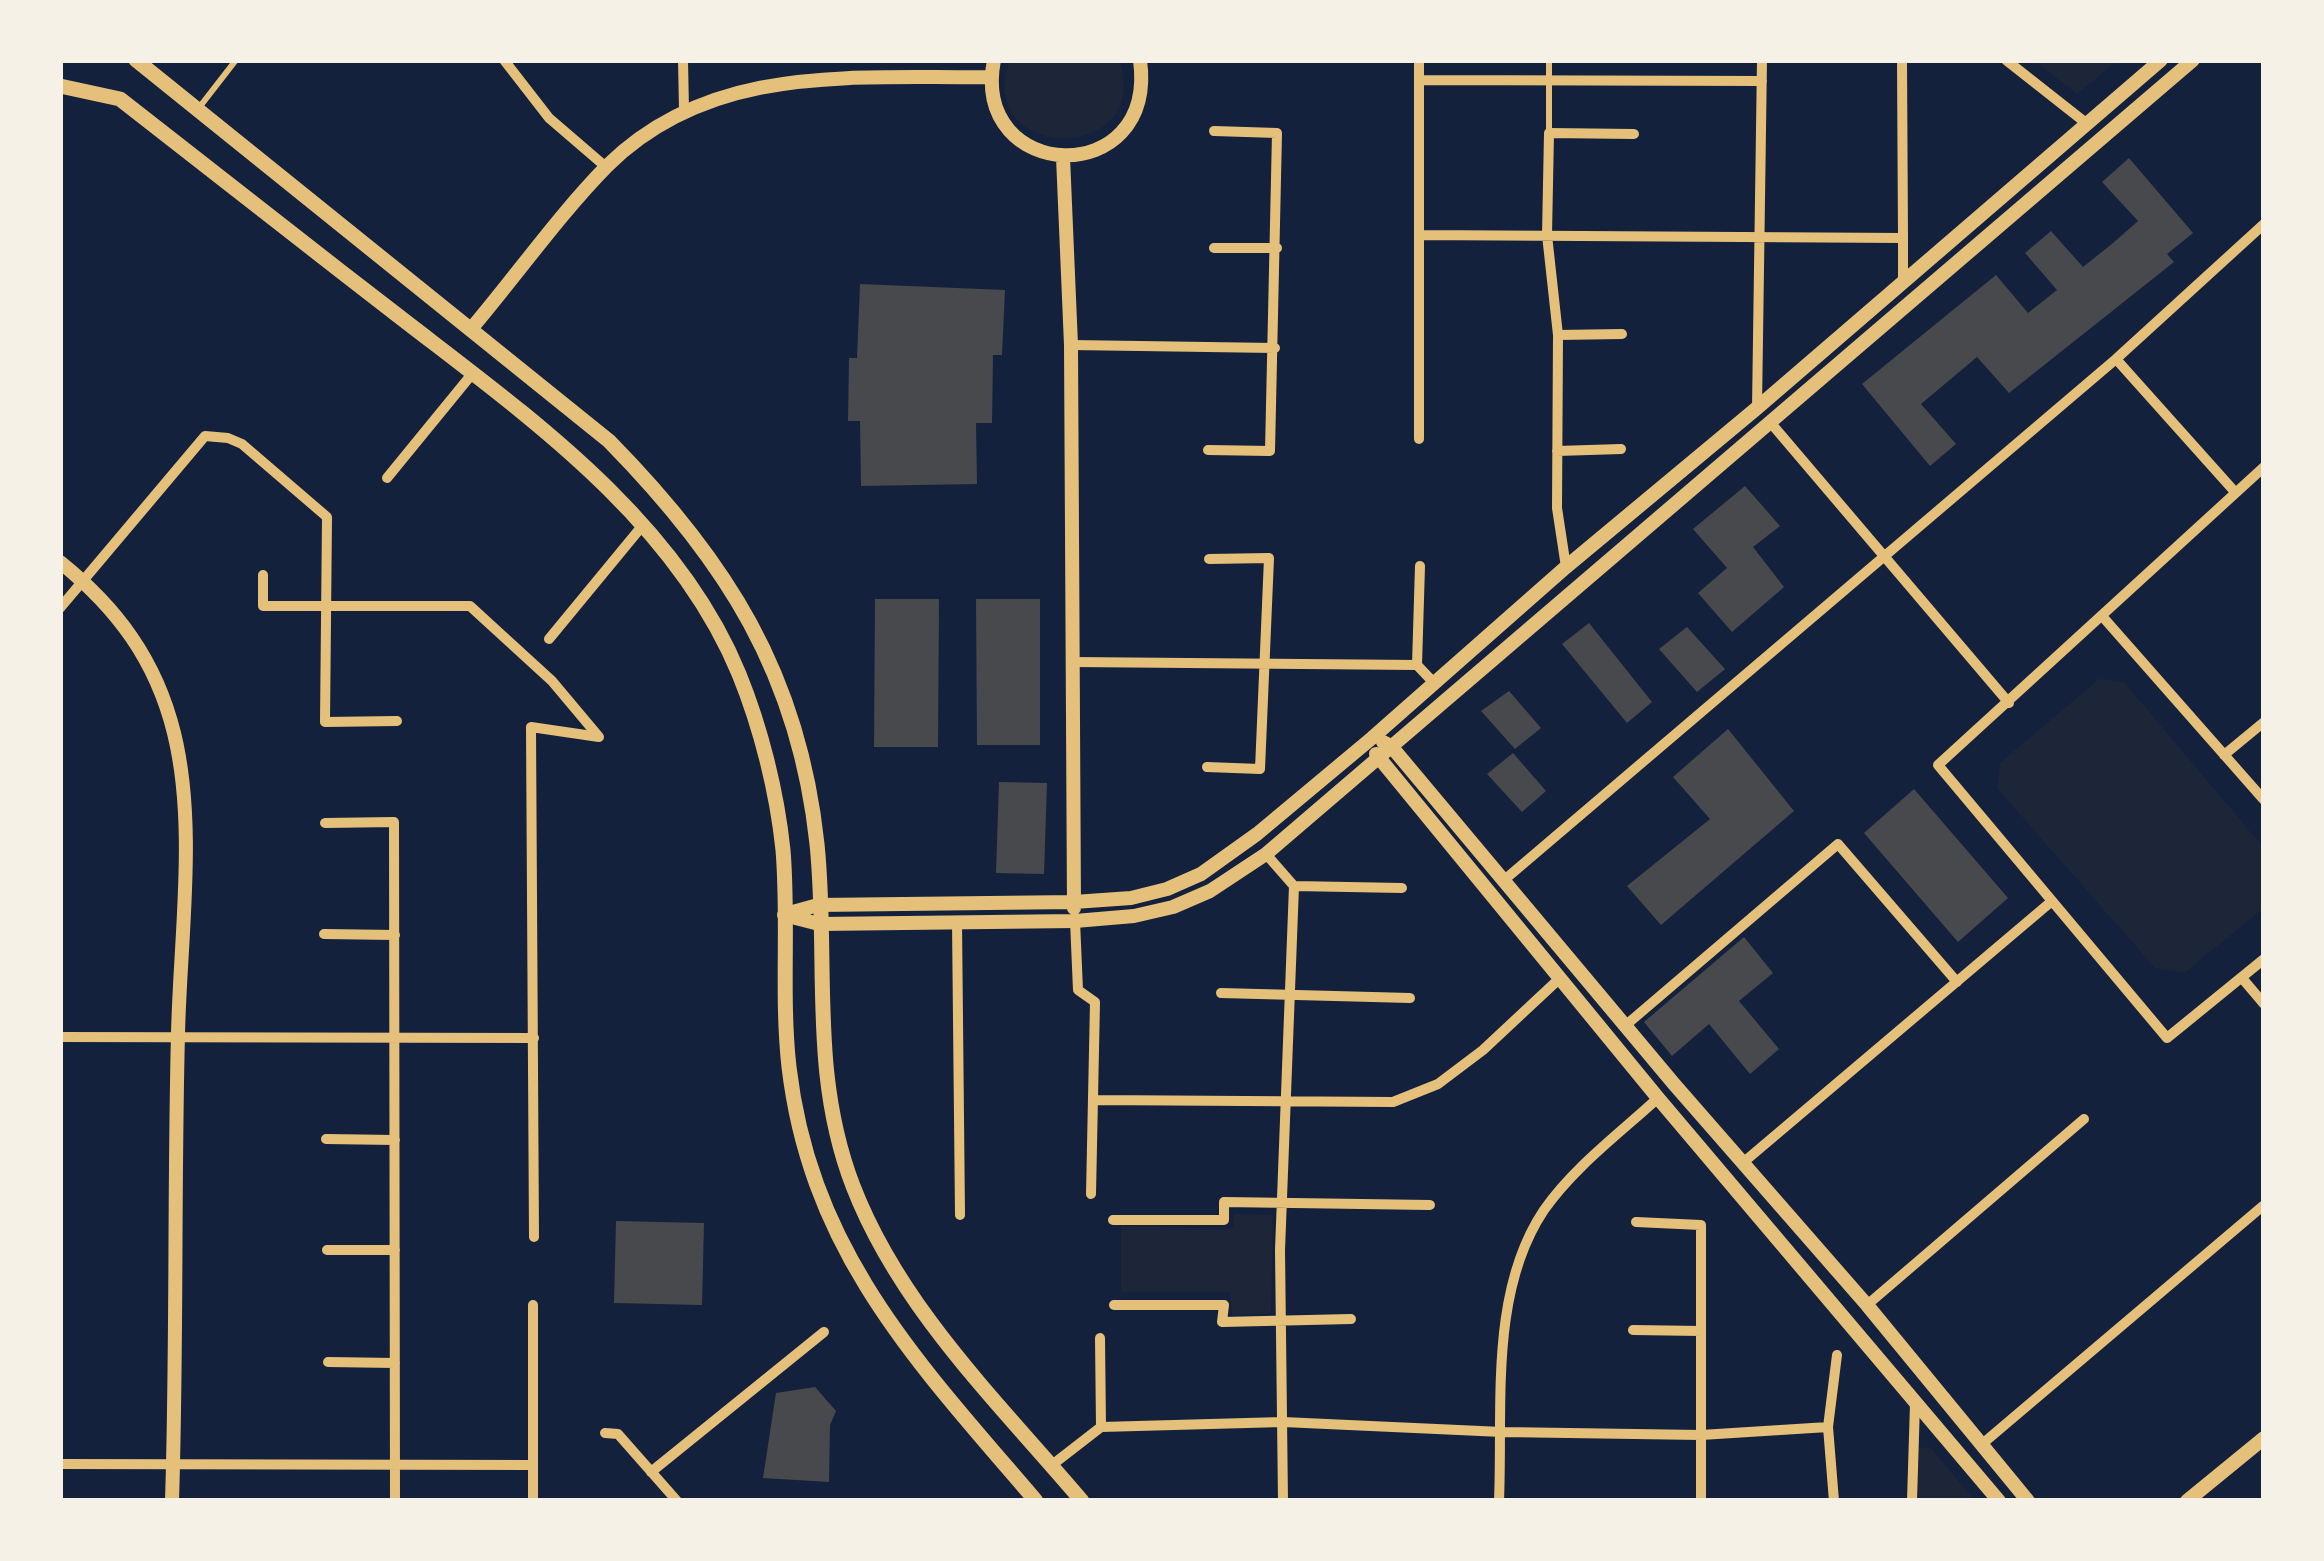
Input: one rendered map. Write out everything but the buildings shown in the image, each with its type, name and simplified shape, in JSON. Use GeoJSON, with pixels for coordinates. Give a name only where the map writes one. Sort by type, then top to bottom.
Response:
{"type":"FeatureCollection","features":[{"type":"Feature","properties":{"kind":"main road"},"geometry":{"type":"LineString","coordinates":[[136,60],[609,441],[669,503],[726,578],[770,660],[802,760],[817,845],[823,1062],[835,1127],[854,1187],[890,1263],[935,1329],[1082,1501]]}},
{"type":"Feature","properties":{"kind":"main road"},"geometry":{"type":"LineString","coordinates":[[60,86],[120,99],[472,374],[585,466],[644,526],[697,596],[738,674],[772,787],[783,848],[789,1066],[801,1135],[821,1200],[860,1281],[908,1350],[1036,1501]]}},
{"type":"Feature","properties":{"kind":"main road"},"geometry":{"type":"LineString","coordinates":[[449,356],[471,329]]}},
{"type":"Feature","properties":{"kind":"street"},"geometry":{"type":"LineString","coordinates":[[504,60],[548,118],[607,167]]}},
{"type":"Feature","properties":{"kind":"street"},"geometry":{"type":"LineString","coordinates":[[683,60],[684,110]]}},
{"type":"Feature","properties":{"kind":"street"},"geometry":{"type":"LineString","coordinates":[[994,60],[994,101],[1003,123],[1040,152],[1063,157],[1108,145],[1126,129],[1138,108],[1143,84],[1140,60]]}},
{"type":"Feature","properties":{"kind":"street"},"geometry":{"type":"LineString","coordinates":[[1419,60],[1419,439]]}},
{"type":"Feature","properties":{"kind":"street"},"geometry":{"type":"LineString","coordinates":[[1762,60],[1757,408],[2009,703]]}},
{"type":"Feature","properties":{"kind":"street"},"geometry":{"type":"LineString","coordinates":[[1902,60],[1904,283]]}},
{"type":"Feature","properties":{"kind":"street"},"geometry":{"type":"LineString","coordinates":[[2006,60],[2102,138]]}},
{"type":"Feature","properties":{"kind":"street"},"geometry":{"type":"LineString","coordinates":[[784,915],[818,905],[1131,898],[1201,874],[1372,738],[2161,60]]}},
{"type":"Feature","properties":{"kind":"street"},"geometry":{"type":"LineString","coordinates":[[784,915],[819,924],[1075,921],[1134,916],[1173,907],[1210,891],[1266,854],[2193,60]]}},
{"type":"Feature","properties":{"kind":"street"},"geometry":{"type":"LineString","coordinates":[[471,329],[607,167],[641,137],[684,110],[752,87],[812,80],[991,77]]}},
{"type":"Feature","properties":{"kind":"street"},"geometry":{"type":"LineString","coordinates":[[1419,80],[1762,81]]}},
{"type":"Feature","properties":{"kind":"street"},"geometry":{"type":"LineString","coordinates":[[1208,450],[1270,451],[1277,248],[1277,134],[1214,131]]}},
{"type":"Feature","properties":{"kind":"street"},"geometry":{"type":"LineString","coordinates":[[1566,567],[1557,508],[1558,335],[1547,235],[1549,134],[1634,134]]}},
{"type":"Feature","properties":{"kind":"street"},"geometry":{"type":"LineString","coordinates":[[1063,157],[1071,345],[1074,902],[1078,990],[1095,1001],[1091,1194]]}},
{"type":"Feature","properties":{"kind":"street"},"geometry":{"type":"LineString","coordinates":[[1503,881],[2116,359],[2264,224]]}},
{"type":"Feature","properties":{"kind":"street"},"geometry":{"type":"LineString","coordinates":[[1420,235],[1903,238]]}},
{"type":"Feature","properties":{"kind":"street"},"geometry":{"type":"LineString","coordinates":[[1214,248],[1277,248]]}},
{"type":"Feature","properties":{"kind":"street"},"geometry":{"type":"LineString","coordinates":[[1558,335],[1622,334]]}},
{"type":"Feature","properties":{"kind":"street"},"geometry":{"type":"LineString","coordinates":[[1071,345],[1275,348]]}},
{"type":"Feature","properties":{"kind":"street"},"geometry":{"type":"LineString","coordinates":[[2116,359],[2235,492]]}},
{"type":"Feature","properties":{"kind":"street"},"geometry":{"type":"LineString","coordinates":[[387,478],[472,374]]}},
{"type":"Feature","properties":{"kind":"street"},"geometry":{"type":"LineString","coordinates":[[60,608],[206,436],[228,438],[242,444],[327,517],[325,722],[397,721]]}},
{"type":"Feature","properties":{"kind":"street"},"geometry":{"type":"LineString","coordinates":[[1557,451],[1622,449]]}},
{"type":"Feature","properties":{"kind":"street"},"geometry":{"type":"LineString","coordinates":[[2264,467],[1938,765],[2167,1038],[2264,959]]}},
{"type":"Feature","properties":{"kind":"street"},"geometry":{"type":"LineString","coordinates":[[549,639],[644,526]]}},
{"type":"Feature","properties":{"kind":"street"},"geometry":{"type":"LineString","coordinates":[[1207,766],[1261,769],[1269,559],[1209,559]]}},
{"type":"Feature","properties":{"kind":"street"},"geometry":{"type":"LineString","coordinates":[[60,562],[122,620],[151,664],[175,734],[185,807],[177,1038],[172,1501]]}},
{"type":"Feature","properties":{"kind":"street"},"geometry":{"type":"LineString","coordinates":[[1420,566],[1417,664],[1435,684]]}},
{"type":"Feature","properties":{"kind":"street"},"geometry":{"type":"LineString","coordinates":[[263,574],[263,607],[470,606],[552,681],[599,736],[531,727],[534,1237]]}},
{"type":"Feature","properties":{"kind":"street"},"geometry":{"type":"LineString","coordinates":[[2102,616],[2264,800]]}},
{"type":"Feature","properties":{"kind":"street"},"geometry":{"type":"LineString","coordinates":[[1072,662],[1417,664]]}},
{"type":"Feature","properties":{"kind":"street"},"geometry":{"type":"LineString","coordinates":[[2224,755],[2264,722]]}},
{"type":"Feature","properties":{"kind":"street"},"geometry":{"type":"LineString","coordinates":[[1372,738],[1391,746],[1674,1084],[1868,1305],[2028,1501]]}},
{"type":"Feature","properties":{"kind":"street"},"geometry":{"type":"LineString","coordinates":[[1372,738],[1377,759],[1999,1501]]}},
{"type":"Feature","properties":{"kind":"street"},"geometry":{"type":"LineString","coordinates":[[325,823],[394,822],[395,1501]]}},
{"type":"Feature","properties":{"kind":"street"},"geometry":{"type":"LineString","coordinates":[[1626,1024],[1838,844],[1957,982]]}},
{"type":"Feature","properties":{"kind":"street"},"geometry":{"type":"LineString","coordinates":[[1266,854],[1294,886],[1281,1202],[1283,1501]]}},
{"type":"Feature","properties":{"kind":"street"},"geometry":{"type":"LineString","coordinates":[[1294,886],[1402,888]]}},
{"type":"Feature","properties":{"kind":"street"},"geometry":{"type":"LineString","coordinates":[[1744,1161],[2051,901]]}},
{"type":"Feature","properties":{"kind":"street"},"geometry":{"type":"LineString","coordinates":[[957,922],[960,1215]]}},
{"type":"Feature","properties":{"kind":"street"},"geometry":{"type":"LineString","coordinates":[[324,934],[394,935]]}},
{"type":"Feature","properties":{"kind":"street"},"geometry":{"type":"LineString","coordinates":[[1096,1100],[1393,1102],[1438,1084],[1483,1050],[1574,965]]}},
{"type":"Feature","properties":{"kind":"street"},"geometry":{"type":"LineString","coordinates":[[2242,977],[2264,1004]]}},
{"type":"Feature","properties":{"kind":"street"},"geometry":{"type":"LineString","coordinates":[[1222,993],[1410,998]]}},
{"type":"Feature","properties":{"kind":"street"},"geometry":{"type":"LineString","coordinates":[[60,1037],[534,1038]]}},
{"type":"Feature","properties":{"kind":"street"},"geometry":{"type":"LineString","coordinates":[[1499,1501],[1506,1307],[1514,1265],[1546,1207],[1575,1174],[1674,1084]]}},
{"type":"Feature","properties":{"kind":"street"},"geometry":{"type":"LineString","coordinates":[[1868,1305],[2084,1119]]}},
{"type":"Feature","properties":{"kind":"street"},"geometry":{"type":"LineString","coordinates":[[326,1139],[395,1140]]}},
{"type":"Feature","properties":{"kind":"street"},"geometry":{"type":"LineString","coordinates":[[1113,1220],[1224,1220],[1224,1202],[1430,1205]]}},
{"type":"Feature","properties":{"kind":"street"},"geometry":{"type":"LineString","coordinates":[[1981,1445],[2264,1205]]}},
{"type":"Feature","properties":{"kind":"street"},"geometry":{"type":"LineString","coordinates":[[1636,1222],[1701,1226],[1701,1501]]}},
{"type":"Feature","properties":{"kind":"street"},"geometry":{"type":"LineString","coordinates":[[327,1250],[394,1250]]}},
{"type":"Feature","properties":{"kind":"street"},"geometry":{"type":"LineString","coordinates":[[533,1305],[533,1501]]}},
{"type":"Feature","properties":{"kind":"street"},"geometry":{"type":"LineString","coordinates":[[1114,1305],[1224,1305],[1222,1322],[1351,1319]]}},
{"type":"Feature","properties":{"kind":"street"},"geometry":{"type":"LineString","coordinates":[[1633,1330],[1701,1331]]}},
{"type":"Feature","properties":{"kind":"street"},"geometry":{"type":"LineString","coordinates":[[651,1472],[824,1331]]}},
{"type":"Feature","properties":{"kind":"street"},"geometry":{"type":"LineString","coordinates":[[1100,1338],[1101,1427]]}},
{"type":"Feature","properties":{"kind":"street"},"geometry":{"type":"LineString","coordinates":[[1834,1501],[1828,1427],[1837,1355]]}},
{"type":"Feature","properties":{"kind":"street"},"geometry":{"type":"LineString","coordinates":[[328,1362],[395,1363]]}},
{"type":"Feature","properties":{"kind":"street"},"geometry":{"type":"LineString","coordinates":[[1912,1501],[1915,1404]]}},
{"type":"Feature","properties":{"kind":"street"},"geometry":{"type":"LineString","coordinates":[[1052,1465],[1101,1427],[1283,1422],[1701,1435],[1828,1427]]}},
{"type":"Feature","properties":{"kind":"street"},"geometry":{"type":"LineString","coordinates":[[605,1433],[618,1434],[677,1501]]}},
{"type":"Feature","properties":{"kind":"street"},"geometry":{"type":"LineString","coordinates":[[2187,1501],[2264,1438]]}},
{"type":"Feature","properties":{"kind":"street"},"geometry":{"type":"LineString","coordinates":[[60,1464],[533,1466]]}},
{"type":"Feature","properties":{"kind":"lane"},"geometry":{"type":"LineString","coordinates":[[196,111],[236,60]]}},
{"type":"Feature","properties":{"kind":"lane"},"geometry":{"type":"LineString","coordinates":[[1549,60],[1549,134]]}},
{"type":"Feature","properties":{"kind":"shaded area"},"geometry":{"type":"Polygon","coordinates":[[[1010,60],[1119,60],[1123,95],[1112,119],[1090,133],[1063,138],[1037,133],[1016,118],[1005,94],[1010,60]]]}},
{"type":"Feature","properties":{"kind":"shaded area"},"geometry":{"type":"Polygon","coordinates":[[[2034,60],[2118,60],[2077,94],[2034,60]]]}},
{"type":"Feature","properties":{"kind":"shaded area"},"geometry":{"type":"Polygon","coordinates":[[[2099,679],[2124,682],[2264,848],[2264,908],[2184,973],[2155,968],[1997,788],[2000,763],[2099,679]]]}},
{"type":"Feature","properties":{"kind":"shaded area"},"geometry":{"type":"Polygon","coordinates":[[[1234,1214],[1273,1215],[1271,1313],[1232,1315],[1230,1292],[1121,1292],[1121,1226],[1233,1229],[1234,1214]]]}},
{"type":"Feature","properties":{"kind":"shaded area"},"geometry":{"type":"Polygon","coordinates":[[[1930,1447],[1975,1501],[1917,1501],[1919,1448],[1930,1447]]]}}]}
